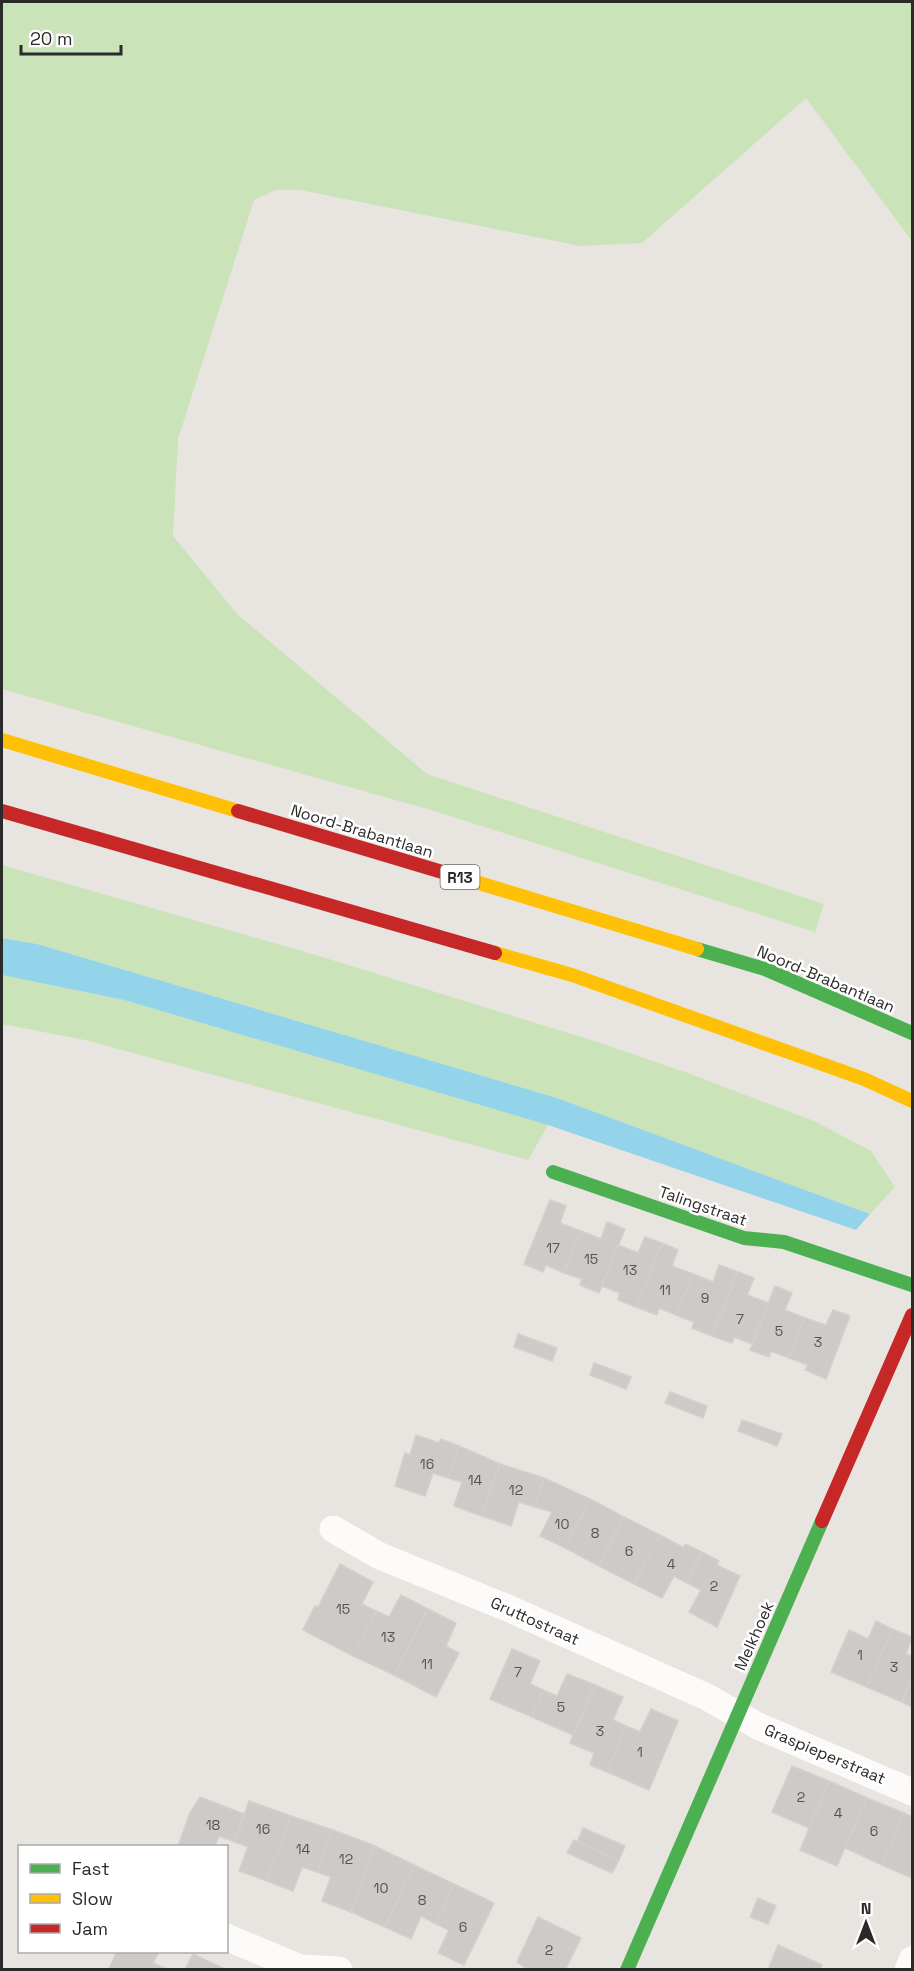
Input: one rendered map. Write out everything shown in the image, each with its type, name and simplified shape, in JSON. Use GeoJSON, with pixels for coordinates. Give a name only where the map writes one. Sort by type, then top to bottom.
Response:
{"type":"FeatureCollection","features":[{"type":"Feature","properties":{"kind":"main road","name":"Noord-Brabantlaan"},"geometry":{"type":"LineString","coordinates":[[2,740],[765,969],[912,1033]]}},
{"type":"Feature","properties":{"kind":"main road"},"geometry":{"type":"LineString","coordinates":[[2,811],[572,975],[864,1079],[912,1101]]}},
{"type":"Feature","properties":{"kind":"main road","name":"Talingstraat"},"geometry":{"type":"LineString","coordinates":[[552,1172],[744,1238],[784,1242],[912,1285]]}},
{"type":"Feature","properties":{"kind":"main road","name":"Melkhoek"},"geometry":{"type":"LineString","coordinates":[[627,1970],[912,1315]]}},
{"type":"Feature","properties":{"kind":"street","name":"Gruttostraat"},"geometry":{"type":"LineString","coordinates":[[333,1529],[380,1556],[510,1609],[707,1697],[738,1715]]}},
{"type":"Feature","properties":{"kind":"street","name":"Graspieperstraat"},"geometry":{"type":"LineString","coordinates":[[738,1715],[912,1792]]}},
{"type":"Feature","properties":{"kind":"street"},"geometry":{"type":"LineString","coordinates":[[228,1938],[300,1968],[339,1970]]}},
{"type":"Feature","properties":{"kind":"street"},"geometry":{"type":"LineString","coordinates":[[908,1970],[912,1960]]}},
{"type":"Feature","properties":{"kind":"green space"},"geometry":{"type":"Polygon","coordinates":[[[2,2],[912,2],[912,241],[806,98],[642,243],[580,246],[300,190],[276,190],[254,200],[178,439],[173,536],[237,614],[427,774],[824,904],[815,932],[431,810],[2,689],[2,2]]]}},
{"type":"Feature","properties":{"kind":"green space"},"geometry":{"type":"Polygon","coordinates":[[[2,865],[319,956],[594,1041],[688,1073],[814,1121],[871,1151],[895,1187],[870,1214],[557,1098],[37,944],[2,938],[2,865]]]}},
{"type":"Feature","properties":{"kind":"green space"},"geometry":{"type":"Polygon","coordinates":[[[2,975],[124,1000],[548,1125],[528,1160],[85,1040],[2,1024],[2,975]]]}},
{"type":"Feature","properties":{"kind":"water"},"geometry":{"type":"Polygon","coordinates":[[[2,938],[37,944],[557,1098],[870,1214],[856,1230],[548,1125],[124,1000],[2,975],[2,938]]]}},
{"type":"Feature","properties":{"kind":"building"},"geometry":{"type":"Polygon","coordinates":[[[550,1200],[566,1206],[560,1223],[581,1231],[564,1273],[546,1265],[543,1272],[524,1264],[550,1200]]]}},
{"type":"Feature","properties":{"kind":"building"},"geometry":{"type":"Polygon","coordinates":[[[607,1222],[625,1229],[599,1293],[580,1285],[582,1279],[564,1273],[581,1231],[601,1239],[607,1222]]]}},
{"type":"Feature","properties":{"kind":"building"},"geometry":{"type":"Polygon","coordinates":[[[645,1237],[662,1243],[636,1307],[618,1300],[620,1293],[602,1286],[618,1245],[638,1253],[645,1237]]]}},
{"type":"Feature","properties":{"kind":"building"},"geometry":{"type":"Polygon","coordinates":[[[662,1243],[678,1250],[672,1266],[693,1274],[676,1315],[659,1308],[657,1315],[636,1307],[662,1243]]]}},
{"type":"Feature","properties":{"kind":"building"},"geometry":{"type":"Polygon","coordinates":[[[719,1265],[738,1272],[712,1336],[692,1328],[694,1322],[676,1315],[693,1274],[713,1282],[719,1265]]]}},
{"type":"Feature","properties":{"kind":"building"},"geometry":{"type":"Polygon","coordinates":[[[738,1272],[754,1278],[747,1295],[769,1303],[752,1344],[734,1337],[732,1343],[712,1336],[738,1272]]]}},
{"type":"Feature","properties":{"kind":"building"},"geometry":{"type":"Polygon","coordinates":[[[775,1286],[792,1293],[785,1310],[805,1318],[789,1358],[771,1351],[769,1357],[750,1350],[775,1286]]]}},
{"type":"Feature","properties":{"kind":"building"},"geometry":{"type":"Polygon","coordinates":[[[833,1310],[850,1316],[826,1379],[805,1370],[808,1365],[789,1358],[805,1318],[826,1325],[833,1310]]]}},
{"type":"Feature","properties":{"kind":"building"},"geometry":{"type":"Polygon","coordinates":[[[518,1334],[557,1348],[552,1361],[514,1347],[518,1334]]]}},
{"type":"Feature","properties":{"kind":"building"},"geometry":{"type":"Polygon","coordinates":[[[594,1363],[631,1377],[626,1389],[590,1375],[594,1363]]]}},
{"type":"Feature","properties":{"kind":"building"},"geometry":{"type":"Polygon","coordinates":[[[670,1392],[707,1406],[703,1418],[665,1403],[670,1392]]]}},
{"type":"Feature","properties":{"kind":"building"},"geometry":{"type":"Polygon","coordinates":[[[742,1420],[782,1434],[777,1446],[738,1431],[742,1420]]]}},
{"type":"Feature","properties":{"kind":"building"},"geometry":{"type":"Polygon","coordinates":[[[416,1435],[439,1443],[441,1439],[459,1446],[448,1478],[433,1473],[425,1496],[395,1486],[405,1453],[410,1455],[416,1435]]]}},
{"type":"Feature","properties":{"kind":"building"},"geometry":{"type":"Polygon","coordinates":[[[459,1446],[500,1464],[482,1516],[454,1506],[462,1482],[448,1478],[459,1446]]]}},
{"type":"Feature","properties":{"kind":"building"},"geometry":{"type":"Polygon","coordinates":[[[500,1464],[544,1478],[535,1507],[519,1502],[511,1526],[482,1516],[500,1464]]]}},
{"type":"Feature","properties":{"kind":"building"},"geometry":{"type":"Polygon","coordinates":[[[544,1478],[590,1499],[565,1548],[540,1536],[552,1512],[535,1507],[544,1478]]]}},
{"type":"Feature","properties":{"kind":"building"},"geometry":{"type":"Polygon","coordinates":[[[590,1499],[624,1517],[599,1566],[565,1548],[590,1499]]]}},
{"type":"Feature","properties":{"kind":"building"},"geometry":{"type":"Polygon","coordinates":[[[624,1517],[660,1535],[634,1584],[599,1566],[624,1517]]]}},
{"type":"Feature","properties":{"kind":"building"},"geometry":{"type":"Polygon","coordinates":[[[660,1535],[684,1548],[685,1544],[702,1552],[687,1583],[674,1576],[662,1598],[634,1584],[660,1535]]]}},
{"type":"Feature","properties":{"kind":"building"},"geometry":{"type":"Polygon","coordinates":[[[702,1552],[719,1561],[717,1565],[740,1576],[717,1627],[689,1612],[701,1590],[687,1583],[702,1552]]]}},
{"type":"Feature","properties":{"kind":"building"},"geometry":{"type":"Polygon","coordinates":[[[340,1564],[373,1582],[362,1604],[376,1611],[353,1656],[303,1630],[315,1606],[318,1607],[340,1564]]]}},
{"type":"Feature","properties":{"kind":"building"},"geometry":{"type":"Polygon","coordinates":[[[401,1595],[428,1609],[394,1675],[353,1656],[376,1611],[389,1617],[401,1595]]]}},
{"type":"Feature","properties":{"kind":"building"},"geometry":{"type":"Polygon","coordinates":[[[428,1609],[456,1623],[446,1646],[459,1653],[436,1697],[394,1675],[428,1609]]]}},
{"type":"Feature","properties":{"kind":"building"},"geometry":{"type":"Polygon","coordinates":[[[876,1621],[892,1629],[867,1687],[831,1672],[849,1630],[868,1639],[876,1621]]]}},
{"type":"Feature","properties":{"kind":"building"},"geometry":{"type":"Polygon","coordinates":[[[892,1629],[912,1637],[906,1654],[912,1656],[912,1677],[902,1702],[867,1687],[892,1629]]]}},
{"type":"Feature","properties":{"kind":"building"},"geometry":{"type":"Polygon","coordinates":[[[512,1649],[540,1661],[530,1684],[543,1690],[532,1717],[490,1699],[512,1649]]]}},
{"type":"Feature","properties":{"kind":"building"},"geometry":{"type":"Polygon","coordinates":[[[567,1674],[595,1685],[573,1735],[532,1717],[543,1690],[557,1696],[567,1674]]]}},
{"type":"Feature","properties":{"kind":"building"},"geometry":{"type":"Polygon","coordinates":[[[912,1677],[912,1707],[902,1702],[912,1677]]]}},
{"type":"Feature","properties":{"kind":"building"},"geometry":{"type":"Polygon","coordinates":[[[595,1685],[623,1697],[613,1720],[626,1726],[607,1772],[590,1765],[594,1753],[570,1743],[595,1685]]]}},
{"type":"Feature","properties":{"kind":"building"},"geometry":{"type":"Polygon","coordinates":[[[651,1709],[678,1721],[649,1790],[607,1772],[626,1726],[640,1732],[651,1709]]]}},
{"type":"Feature","properties":{"kind":"building"},"geometry":{"type":"Polygon","coordinates":[[[792,1766],[829,1781],[809,1828],[772,1812],[792,1766]]]}},
{"type":"Feature","properties":{"kind":"building"},"geometry":{"type":"Polygon","coordinates":[[[829,1781],[867,1798],[837,1866],[800,1850],[829,1781]]]}},
{"type":"Feature","properties":{"kind":"building"},"geometry":{"type":"Polygon","coordinates":[[[200,1797],[244,1814],[235,1842],[219,1836],[215,1845],[178,1845],[190,1813],[200,1797]]]}},
{"type":"Feature","properties":{"kind":"building"},"geometry":{"type":"Polygon","coordinates":[[[867,1798],[904,1813],[882,1865],[845,1848],[867,1798]]]}},
{"type":"Feature","properties":{"kind":"building"},"geometry":{"type":"Polygon","coordinates":[[[249,1801],[291,1816],[267,1881],[239,1871],[248,1847],[235,1842],[249,1801]]]}},
{"type":"Feature","properties":{"kind":"building"},"geometry":{"type":"Polygon","coordinates":[[[904,1813],[912,1817],[912,1878],[882,1865],[904,1813]]]}},
{"type":"Feature","properties":{"kind":"building"},"geometry":{"type":"Polygon","coordinates":[[[291,1816],[333,1830],[317,1872],[302,1867],[293,1891],[267,1881],[291,1816]]]}},
{"type":"Feature","properties":{"kind":"building"},"geometry":{"type":"Polygon","coordinates":[[[583,1828],[625,1846],[619,1860],[577,1842],[583,1828]]]}},
{"type":"Feature","properties":{"kind":"building"},"geometry":{"type":"Polygon","coordinates":[[[333,1830],[375,1846],[351,1912],[322,1901],[331,1877],[317,1872],[333,1830]]]}},
{"type":"Feature","properties":{"kind":"building"},"geometry":{"type":"Polygon","coordinates":[[[574,1840],[619,1860],[612,1873],[567,1853],[574,1840]]]}},
{"type":"Feature","properties":{"kind":"building"},"geometry":{"type":"Polygon","coordinates":[[[375,1846],[414,1865],[385,1927],[351,1912],[375,1846]]]}},
{"type":"Feature","properties":{"kind":"building"},"geometry":{"type":"Polygon","coordinates":[[[414,1865],[454,1884],[436,1924],[421,1916],[411,1939],[385,1927],[414,1865]]]}},
{"type":"Feature","properties":{"kind":"building"},"geometry":{"type":"Polygon","coordinates":[[[454,1884],[494,1903],[464,1965],[438,1953],[449,1930],[436,1924],[454,1884]]]}},
{"type":"Feature","properties":{"kind":"building"},"geometry":{"type":"Polygon","coordinates":[[[758,1898],[776,1906],[768,1924],[750,1917],[758,1898]]]}},
{"type":"Feature","properties":{"kind":"building"},"geometry":{"type":"Polygon","coordinates":[[[538,1917],[581,1938],[565,1970],[529,1970],[517,1962],[538,1917]]]}},
{"type":"Feature","properties":{"kind":"building"},"geometry":{"type":"Polygon","coordinates":[[[778,1945],[822,1965],[820,1970],[768,1970],[778,1945]]]}},
{"type":"Feature","properties":{"kind":"building"},"geometry":{"type":"Polygon","coordinates":[[[116,1953],[158,1953],[153,1963],[168,1970],[108,1970],[116,1953]]]}},
{"type":"Feature","properties":{"kind":"building"},"geometry":{"type":"Polygon","coordinates":[[[193,1954],[223,1968],[222,1970],[185,1970],[193,1954]]]}},
{"type":"Feature","properties":{"kind":"traffic: fast"},"geometry":{"type":"LineString","coordinates":[[697,949],[765,969],[912,1033]]}},
{"type":"Feature","properties":{"kind":"traffic: fast"},"geometry":{"type":"LineString","coordinates":[[553,1172],[744,1238],[784,1242],[912,1285]]}},
{"type":"Feature","properties":{"kind":"traffic: fast"},"geometry":{"type":"LineString","coordinates":[[627,1970],[822,1521]]}},
{"type":"Feature","properties":{"kind":"traffic: slow"},"geometry":{"type":"LineString","coordinates":[[2,740],[238,811]]}},
{"type":"Feature","properties":{"kind":"traffic: slow"},"geometry":{"type":"LineString","coordinates":[[469,880],[697,949]]}},
{"type":"Feature","properties":{"kind":"traffic: slow"},"geometry":{"type":"LineString","coordinates":[[495,953],[572,975],[864,1079],[912,1101]]}},
{"type":"Feature","properties":{"kind":"traffic: jam"},"geometry":{"type":"LineString","coordinates":[[2,811],[495,953]]}},
{"type":"Feature","properties":{"kind":"traffic: jam"},"geometry":{"type":"LineString","coordinates":[[238,811],[469,880]]}},
{"type":"Feature","properties":{"kind":"traffic: jam"},"geometry":{"type":"LineString","coordinates":[[822,1521],[912,1315]]}}]}
